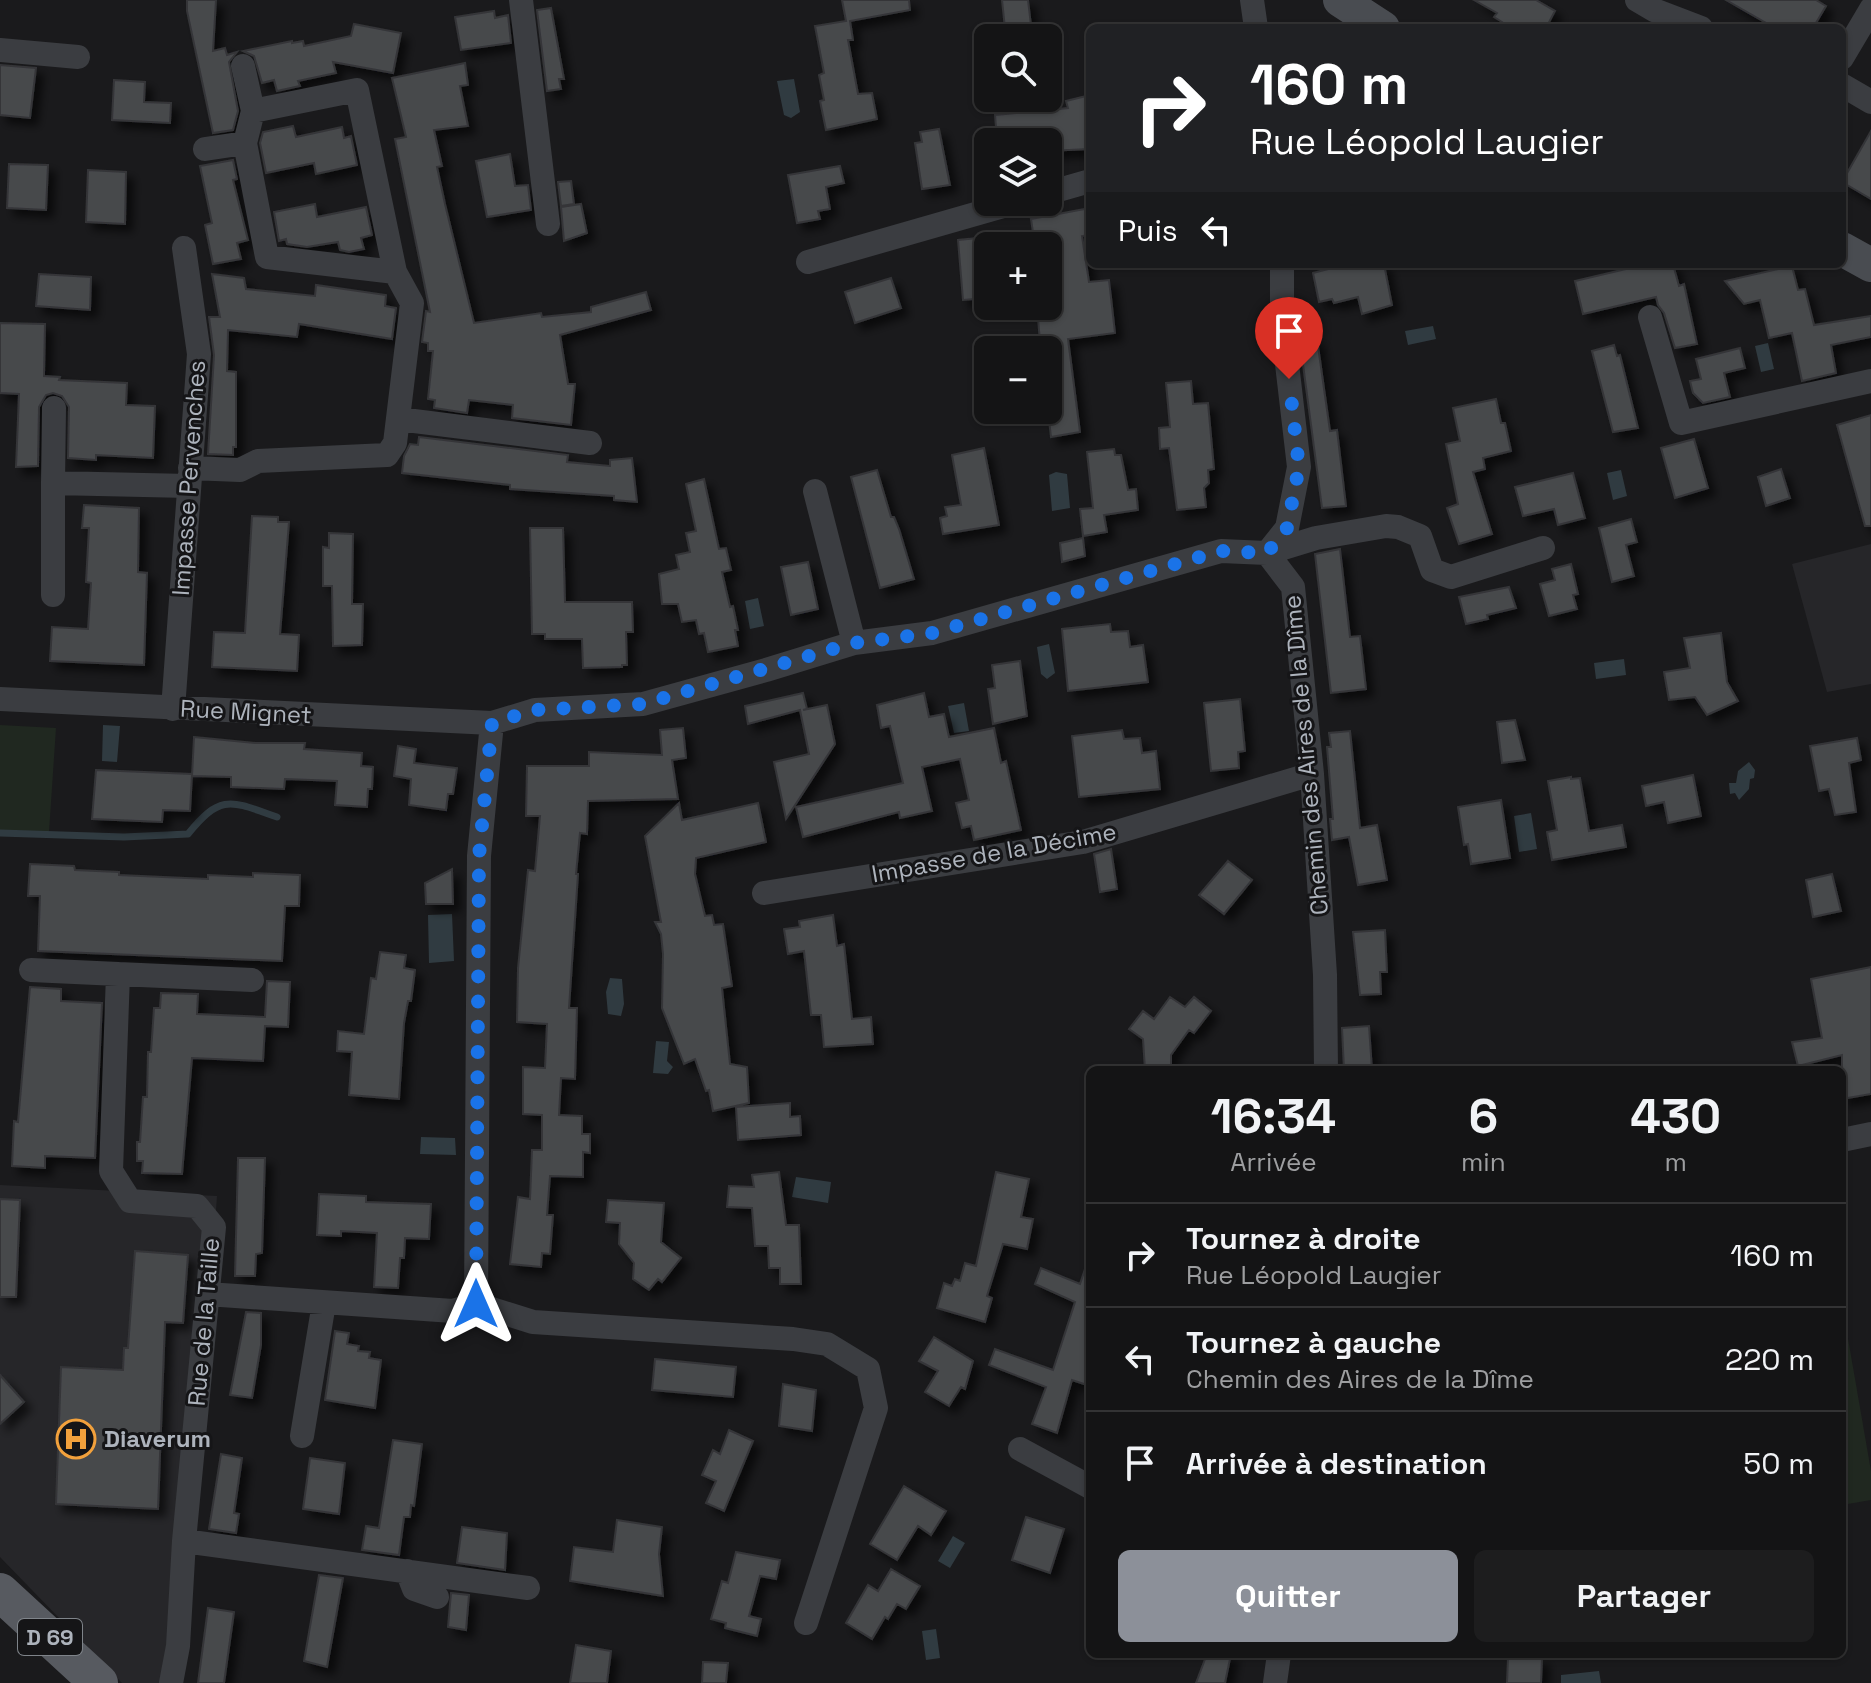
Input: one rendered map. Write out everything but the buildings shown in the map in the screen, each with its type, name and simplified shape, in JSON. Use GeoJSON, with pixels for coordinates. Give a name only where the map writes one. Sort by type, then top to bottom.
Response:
{"type":"FeatureCollection","features":[{"type":"Feature","properties":{"kind":"main road","name":"D 69"},"geometry":{"type":"LineString","coordinates":[[0,1592],[99,1683]]}},
{"type":"Feature","properties":{"kind":"street"},"geometry":{"type":"LineString","coordinates":[[521,0],[548,224]]}},
{"type":"Feature","properties":{"kind":"street"},"geometry":{"type":"LineString","coordinates":[[1252,0],[1255,24]]}},
{"type":"Feature","properties":{"kind":"street"},"geometry":{"type":"LineString","coordinates":[[1340,0],[1377,24]]}},
{"type":"Feature","properties":{"kind":"street"},"geometry":{"type":"LineString","coordinates":[[1651,3],[1693,24]]}},
{"type":"Feature","properties":{"kind":"street"},"geometry":{"type":"LineString","coordinates":[[1846,51],[1871,9]]}},
{"type":"Feature","properties":{"kind":"street"},"geometry":{"type":"LineString","coordinates":[[0,50],[78,57]]}},
{"type":"Feature","properties":{"kind":"street"},"geometry":{"type":"LineString","coordinates":[[243,66],[253,111],[245,143],[267,257],[395,272]]}},
{"type":"Feature","properties":{"kind":"street"},"geometry":{"type":"LineString","coordinates":[[1846,87],[1871,102]]}},
{"type":"Feature","properties":{"kind":"street"},"geometry":{"type":"LineString","coordinates":[[53,483],[190,477],[240,470],[258,461],[387,455],[395,443],[412,303],[395,272],[357,90],[253,111]]}},
{"type":"Feature","properties":{"kind":"street"},"geometry":{"type":"LineString","coordinates":[[205,149],[245,143]]}},
{"type":"Feature","properties":{"kind":"street"},"geometry":{"type":"LineString","coordinates":[[1062,189],[1086,182]]}},
{"type":"Feature","properties":{"kind":"street"},"geometry":{"type":"LineString","coordinates":[[808,262],[974,214]]}},
{"type":"Feature","properties":{"kind":"street","name":"Impasse Pervenches"},"geometry":{"type":"LineString","coordinates":[[173,709],[199,354],[184,248]]}},
{"type":"Feature","properties":{"kind":"street"},"geometry":{"type":"LineString","coordinates":[[1846,251],[1871,265]]}},
{"type":"Feature","properties":{"kind":"street"},"geometry":{"type":"LineString","coordinates":[[1267,553],[1287,528],[1299,467],[1282,321],[1282,268]]}},
{"type":"Feature","properties":{"kind":"street"},"geometry":{"type":"LineString","coordinates":[[1650,317],[1681,423],[1871,381]]}},
{"type":"Feature","properties":{"kind":"street"},"geometry":{"type":"LineString","coordinates":[[53,595],[54,408]]}},
{"type":"Feature","properties":{"kind":"street"},"geometry":{"type":"LineString","coordinates":[[398,419],[590,443]]}},
{"type":"Feature","properties":{"kind":"street"},"geometry":{"type":"LineString","coordinates":[[815,491],[854,643]]}},
{"type":"Feature","properties":{"kind":"street","name":"Rue Mignet"},"geometry":{"type":"LineString","coordinates":[[0,699],[492,723],[535,710],[643,704],[854,643],[932,633],[1221,551],[1267,553],[1316,538],[1386,526],[1398,527],[1420,536],[1432,570],[1451,577],[1543,548]]}},
{"type":"Feature","properties":{"kind":"street","name":"Chemin des Aires de la Dîme"},"geometry":{"type":"LineString","coordinates":[[1267,553],[1293,587],[1312,774],[1325,975],[1326,1066]]}},
{"type":"Feature","properties":{"kind":"street"},"geometry":{"type":"LineString","coordinates":[[476,1304],[479,856],[492,723]]}},
{"type":"Feature","properties":{"kind":"street","name":"Impasse de la Décime"},"geometry":{"type":"LineString","coordinates":[[764,893],[1083,842],[1312,774]]}},
{"type":"Feature","properties":{"kind":"street"},"geometry":{"type":"LineString","coordinates":[[31,970],[252,980]]}},
{"type":"Feature","properties":{"kind":"street","name":"Rue de la Taille"},"geometry":{"type":"LineString","coordinates":[[118,974],[111,1171],[130,1201],[197,1206],[214,1227],[184,1541],[178,1646],[171,1683]]}},
{"type":"Feature","properties":{"kind":"street"},"geometry":{"type":"LineString","coordinates":[[1846,1139],[1871,1134]]}},
{"type":"Feature","properties":{"kind":"street"},"geometry":{"type":"LineString","coordinates":[[207,1294],[453,1311],[476,1304],[533,1322],[793,1339],[827,1344],[868,1369],[876,1408],[806,1623]]}},
{"type":"Feature","properties":{"kind":"street"},"geometry":{"type":"LineString","coordinates":[[302,1436],[324,1303]]}},
{"type":"Feature","properties":{"kind":"street"},"geometry":{"type":"LineString","coordinates":[[1020,1449],[1086,1485]]}},
{"type":"Feature","properties":{"kind":"street"},"geometry":{"type":"LineString","coordinates":[[184,1541],[528,1588]]}},
{"type":"Feature","properties":{"kind":"street"},"geometry":{"type":"LineString","coordinates":[[407,1571],[414,1589],[437,1597]]}},
{"type":"Feature","properties":{"kind":"street"},"geometry":{"type":"LineString","coordinates":[[1275,1683],[1278,1658]]}},
{"type":"Feature","properties":{"kind":"shaded area"},"geometry":{"type":"Polygon","coordinates":[[[794,79],[800,112],[791,118],[784,115],[777,81],[794,79]]]}},
{"type":"Feature","properties":{"kind":"shaded area"},"geometry":{"type":"Polygon","coordinates":[[[1433,326],[1436,339],[1408,345],[1405,331],[1433,326]]]}},
{"type":"Feature","properties":{"kind":"shaded area"},"geometry":{"type":"Polygon","coordinates":[[[1768,343],[1774,369],[1761,372],[1755,346],[1768,343]]]}},
{"type":"Feature","properties":{"kind":"shaded area"},"geometry":{"type":"Polygon","coordinates":[[[1621,470],[1627,496],[1613,500],[1607,473],[1621,470]]]}},
{"type":"Feature","properties":{"kind":"shaded area"},"geometry":{"type":"Polygon","coordinates":[[[1056,472],[1067,474],[1070,508],[1052,511],[1049,475],[1056,472]]]}},
{"type":"Feature","properties":{"kind":"shaded area"},"geometry":{"type":"Polygon","coordinates":[[[1871,544],[1871,684],[1827,692],[1792,564],[1871,544]]]}},
{"type":"Feature","properties":{"kind":"shaded area"},"geometry":{"type":"Polygon","coordinates":[[[758,598],[764,626],[750,629],[745,601],[758,598]]]}},
{"type":"Feature","properties":{"kind":"shaded area"},"geometry":{"type":"Polygon","coordinates":[[[1049,644],[1055,673],[1047,679],[1041,674],[1037,647],[1049,644]]]}},
{"type":"Feature","properties":{"kind":"shaded area"},"geometry":{"type":"Polygon","coordinates":[[[1624,659],[1626,675],[1596,679],[1594,663],[1624,659]]]}},
{"type":"Feature","properties":{"kind":"shaded area"},"geometry":{"type":"Polygon","coordinates":[[[964,703],[969,731],[954,733],[948,706],[964,703]]]}},
{"type":"Feature","properties":{"kind":"shaded area"},"geometry":{"type":"Polygon","coordinates":[[[0,725],[56,728],[49,832],[0,830],[0,725]]]}},
{"type":"Feature","properties":{"kind":"shaded area"},"geometry":{"type":"Polygon","coordinates":[[[103,725],[120,726],[117,762],[102,761],[103,725]]]}},
{"type":"Feature","properties":{"kind":"shaded area"},"geometry":{"type":"Polygon","coordinates":[[[1749,762],[1755,770],[1754,778],[1750,779],[1749,789],[1739,800],[1735,793],[1730,794],[1729,783],[1736,783],[1738,771],[1749,762]]]}},
{"type":"Feature","properties":{"kind":"shaded area"},"geometry":{"type":"Polygon","coordinates":[[[1531,813],[1537,849],[1519,852],[1514,816],[1531,813]]]}},
{"type":"Feature","properties":{"kind":"shaded area"},"geometry":{"type":"Polygon","coordinates":[[[452,914],[454,961],[429,963],[428,915],[452,914]]]}},
{"type":"Feature","properties":{"kind":"shaded area"},"geometry":{"type":"Polygon","coordinates":[[[610,978],[622,979],[624,1004],[621,1016],[608,1014],[606,992],[610,978]]]}},
{"type":"Feature","properties":{"kind":"shaded area"},"geometry":{"type":"Polygon","coordinates":[[[656,1041],[669,1042],[667,1061],[673,1067],[668,1074],[653,1073],[656,1041]]]}},
{"type":"Feature","properties":{"kind":"shaded area"},"geometry":{"type":"Polygon","coordinates":[[[421,1137],[455,1138],[456,1155],[420,1154],[421,1137]]]}},
{"type":"Feature","properties":{"kind":"shaded area"},"geometry":{"type":"Polygon","coordinates":[[[796,1177],[831,1182],[828,1203],[792,1197],[796,1177]]]}},
{"type":"Feature","properties":{"kind":"shaded area"},"geometry":{"type":"Polygon","coordinates":[[[0,1185],[217,1196],[182,1683],[122,1683],[0,1557],[0,1185]]]}},
{"type":"Feature","properties":{"kind":"shaded area"},"geometry":{"type":"Polygon","coordinates":[[[1846,1327],[1871,1471],[1871,1500],[1846,1504],[1846,1327]]]}},
{"type":"Feature","properties":{"kind":"shaded area"},"geometry":{"type":"Polygon","coordinates":[[[953,1536],[965,1543],[950,1568],[938,1561],[953,1536]]]}},
{"type":"Feature","properties":{"kind":"shaded area"},"geometry":{"type":"Polygon","coordinates":[[[936,1629],[940,1658],[926,1660],[922,1631],[936,1629]]]}},
{"type":"Feature","properties":{"kind":"shaded area"},"geometry":{"type":"Polygon","coordinates":[[[1599,1671],[1601,1683],[1561,1683],[1561,1675],[1599,1671]]]}},
{"type":"Feature","properties":{"kind":"waterway"},"geometry":{"type":"LineString","coordinates":[[0,833],[124,837],[188,834],[209,812],[228,804],[277,817]]}},
{"type":"Feature","properties":{"kind":"place","name":"Diaverum"},"geometry":{"type":"Point","coordinates":[76,1439]}},
{"type":"Feature","properties":{"kind":"route"},"geometry":{"type":"LineString","coordinates":[[476,1304],[479,856],[492,723],[535,710],[643,704],[854,643],[932,633],[1221,551],[1267,553],[1287,528],[1299,467],[1289,379]]}}]}
